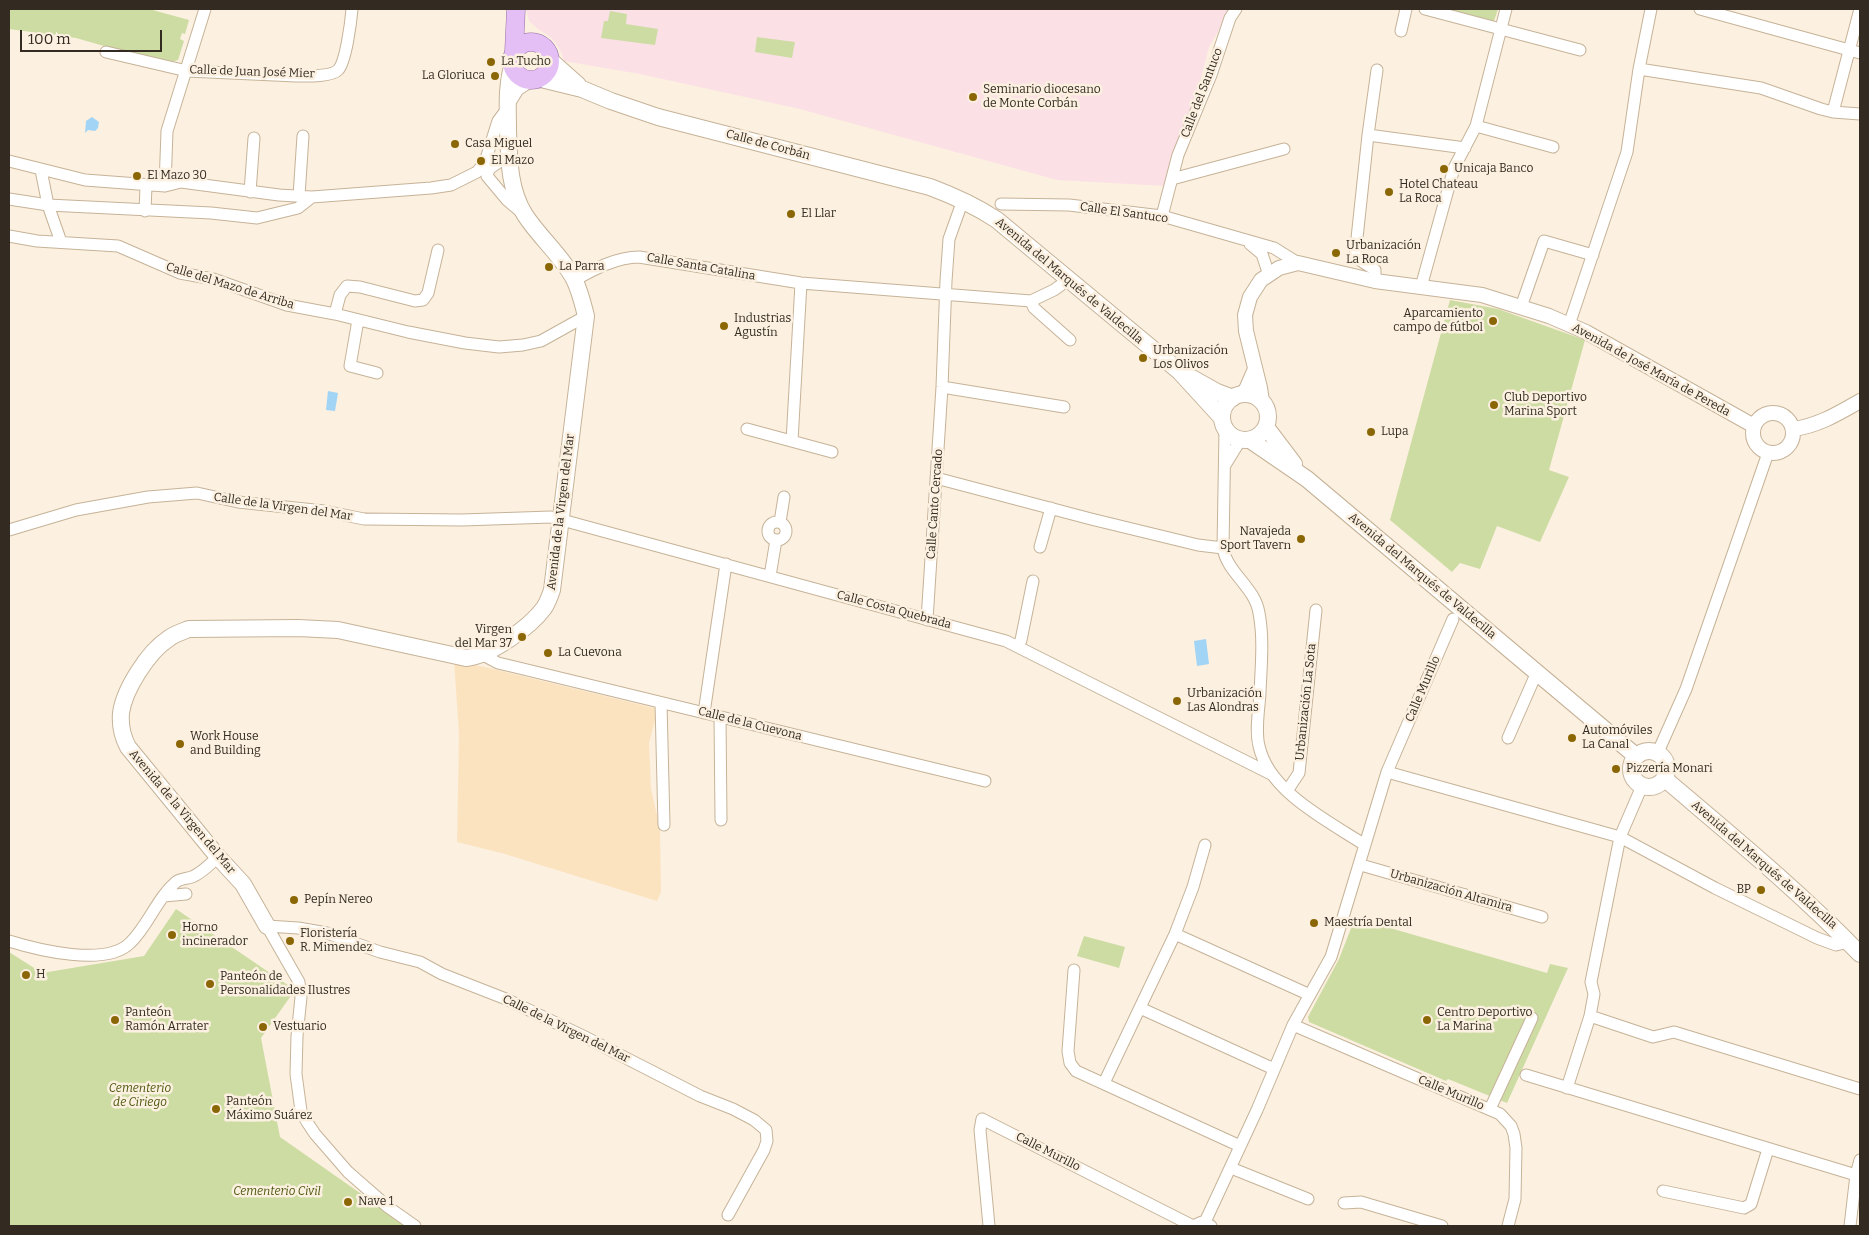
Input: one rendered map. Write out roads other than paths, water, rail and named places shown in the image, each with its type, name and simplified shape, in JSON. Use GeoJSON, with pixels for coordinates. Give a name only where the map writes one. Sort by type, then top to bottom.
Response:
{"type":"FeatureCollection","features":[{"type":"Feature","properties":{"kind":"main road"},"geometry":{"type":"LineString","coordinates":[[516,13],[533,42]]}},
{"type":"Feature","properties":{"kind":"main road"},"geometry":{"type":"LineString","coordinates":[[513,58],[525,43],[533,42],[540,44],[548,52],[550,61],[548,71],[534,79],[521,78],[513,58],[516,13]]}},
{"type":"Feature","properties":{"kind":"main road","name":"Avenida de la Virgen del Mar"},"geometry":{"type":"LineString","coordinates":[[267,926],[243,884],[138,761],[122,736],[121,712],[134,679],[149,658],[165,640],[189,629],[298,628],[338,630],[466,658],[483,655],[503,642],[544,608],[552,590],[586,316],[575,280],[526,216],[518,202],[512,180],[509,155],[506,96],[513,58]]}},
{"type":"Feature","properties":{"kind":"main road","name":"Calle de Corbán"},"geometry":{"type":"LineString","coordinates":[[550,61],[582,88]]}},
{"type":"Feature","properties":{"kind":"main road","name":"Avenida de la Virgen del Mar"},"geometry":{"type":"LineString","coordinates":[[507,105],[516,88],[534,79]]}},
{"type":"Feature","properties":{"kind":"main road","name":"Calle de Corbán"},"geometry":{"type":"LineString","coordinates":[[534,79],[582,88],[611,101],[658,117],[930,187],[960,198]]}},
{"type":"Feature","properties":{"kind":"main road","name":"Avenida del Marqués de Valdecilla"},"geometry":{"type":"LineString","coordinates":[[960,198],[997,220],[1179,371],[1216,392],[1239,396]]}},
{"type":"Feature","properties":{"kind":"main road","name":"Avenida del Marqués de Valdecilla"},"geometry":{"type":"LineString","coordinates":[[1179,371],[1223,423]]}},
{"type":"Feature","properties":{"kind":"main road"},"geometry":{"type":"LineString","coordinates":[[1239,396],[1257,398],[1262,401],[1267,411],[1268,420],[1261,434],[1245,440],[1231,436],[1223,423],[1226,407],[1239,396]]}},
{"type":"Feature","properties":{"kind":"main road","name":"Avenida del Marqués de Valdecilla"},"geometry":{"type":"LineString","coordinates":[[1266,427],[1307,479]]}},
{"type":"Feature","properties":{"kind":"main road","name":"Avenida del Marqués de Valdecilla"},"geometry":{"type":"LineString","coordinates":[[1245,440],[1307,479],[1636,756]]}},
{"type":"Feature","properties":{"kind":"main road"},"geometry":{"type":"LineString","coordinates":[[1647,750],[1658,752],[1666,761],[1668,767],[1665,779],[1655,786],[1642,786],[1633,778],[1631,766],[1636,756],[1647,750]]}},
{"type":"Feature","properties":{"kind":"main road","name":"Avenida del Marqués de Valdecilla"},"geometry":{"type":"LineString","coordinates":[[1665,779],[1768,866],[1855,948]]}},
{"type":"Feature","properties":{"kind":"street"},"geometry":{"type":"LineString","coordinates":[[165,186],[167,131],[206,9]]}},
{"type":"Feature","properties":{"kind":"street","name":"Calle de Juan José Mier"},"geometry":{"type":"LineString","coordinates":[[106,52],[187,71],[312,76],[333,73],[339,70],[342,62],[349,34],[352,9]]}},
{"type":"Feature","properties":{"kind":"street","name":"Calle del Santuco"},"geometry":{"type":"LineString","coordinates":[[1162,216],[1178,155],[1211,75],[1230,18],[1236,9]]}},
{"type":"Feature","properties":{"kind":"street"},"geometry":{"type":"LineString","coordinates":[[1401,31],[1406,9]]}},
{"type":"Feature","properties":{"kind":"street"},"geometry":{"type":"LineString","coordinates":[[1425,9],[1580,50]]}},
{"type":"Feature","properties":{"kind":"street"},"geometry":{"type":"LineString","coordinates":[[1421,287],[1454,168],[1476,126],[1506,9]]}},
{"type":"Feature","properties":{"kind":"street"},"geometry":{"type":"LineString","coordinates":[[1569,325],[1627,152],[1639,69],[1651,9]]}},
{"type":"Feature","properties":{"kind":"street"},"geometry":{"type":"LineString","coordinates":[[1700,9],[1860,53]]}},
{"type":"Feature","properties":{"kind":"street"},"geometry":{"type":"LineString","coordinates":[[1833,112],[1860,9]]}},
{"type":"Feature","properties":{"kind":"street"},"geometry":{"type":"LineString","coordinates":[[1639,69],[1761,88],[1833,112],[1860,114]]}},
{"type":"Feature","properties":{"kind":"street"},"geometry":{"type":"LineString","coordinates":[[1375,281],[1375,270],[1355,257],[1377,70]]}},
{"type":"Feature","properties":{"kind":"street","name":"Avenida de la Virgen del Mar"},"geometry":{"type":"LineString","coordinates":[[468,178],[477,172],[485,162],[498,120],[507,105]]}},
{"type":"Feature","properties":{"kind":"street"},"geometry":{"type":"LineString","coordinates":[[1476,126],[1553,147]]}},
{"type":"Feature","properties":{"kind":"street"},"geometry":{"type":"LineString","coordinates":[[1368,135],[1465,148]]}},
{"type":"Feature","properties":{"kind":"street"},"geometry":{"type":"LineString","coordinates":[[299,196],[303,136]]}},
{"type":"Feature","properties":{"kind":"street"},"geometry":{"type":"LineString","coordinates":[[250,192],[254,138]]}},
{"type":"Feature","properties":{"kind":"street"},"geometry":{"type":"LineString","coordinates":[[1172,178],[1284,149]]}},
{"type":"Feature","properties":{"kind":"street"},"geometry":{"type":"LineString","coordinates":[[487,176],[489,169],[509,155]]}},
{"type":"Feature","properties":{"kind":"street"},"geometry":{"type":"LineString","coordinates":[[9,161],[85,180],[146,186],[165,186],[181,182],[250,192],[312,197],[430,188],[451,185],[468,178],[487,176],[512,180]]}},
{"type":"Feature","properties":{"kind":"street"},"geometry":{"type":"LineString","coordinates":[[41,170],[48,205],[61,242]]}},
{"type":"Feature","properties":{"kind":"street"},"geometry":{"type":"LineString","coordinates":[[487,176],[507,200],[526,216]]}},
{"type":"Feature","properties":{"kind":"street"},"geometry":{"type":"LineString","coordinates":[[146,186],[146,210]]}},
{"type":"Feature","properties":{"kind":"street"},"geometry":{"type":"LineString","coordinates":[[9,200],[48,205],[211,213],[257,218],[298,208],[312,197]]}},
{"type":"Feature","properties":{"kind":"street","name":"Calle Canto Cercado"},"geometry":{"type":"LineString","coordinates":[[927,620],[942,387],[949,239],[960,198]]}},
{"type":"Feature","properties":{"kind":"street","name":"Calle El Santuco"},"geometry":{"type":"LineString","coordinates":[[1001,204],[1069,205],[1162,216],[1274,248],[1283,260]]}},
{"type":"Feature","properties":{"kind":"street","name":"Calle del Mazo de Arriba"},"geometry":{"type":"LineString","coordinates":[[9,236],[118,246],[180,273],[213,279],[286,305],[335,314],[446,340],[500,347],[540,341],[586,316]]}},
{"type":"Feature","properties":{"kind":"street","name":"Calle El Santuco"},"geometry":{"type":"LineString","coordinates":[[1244,240],[1262,254],[1269,275]]}},
{"type":"Feature","properties":{"kind":"street"},"geometry":{"type":"LineString","coordinates":[[1521,307],[1544,241],[1593,256]]}},
{"type":"Feature","properties":{"kind":"street"},"geometry":{"type":"LineString","coordinates":[[335,314],[340,294],[347,286],[360,287],[415,301],[423,300],[428,293],[438,250]]}},
{"type":"Feature","properties":{"kind":"street","name":"Calle Santa Catalina"},"geometry":{"type":"LineString","coordinates":[[575,280],[611,262],[629,257],[639,257],[801,283],[1031,302]]}},
{"type":"Feature","properties":{"kind":"street","name":"Avenida de José María de Pereda"},"geometry":{"type":"LineString","coordinates":[[1262,401],[1246,331],[1245,315],[1250,297],[1261,280],[1269,275],[1283,260],[1375,281],[1482,296],[1521,307],[1569,325],[1610,345],[1726,412],[1754,426]]}},
{"type":"Feature","properties":{"kind":"street"},"geometry":{"type":"LineString","coordinates":[[1068,280],[1031,302],[1034,308],[1070,340]]}},
{"type":"Feature","properties":{"kind":"street"},"geometry":{"type":"LineString","coordinates":[[792,441],[801,283]]}},
{"type":"Feature","properties":{"kind":"street"},"geometry":{"type":"LineString","coordinates":[[358,320],[350,366],[377,373]]}},
{"type":"Feature","properties":{"kind":"street"},"geometry":{"type":"LineString","coordinates":[[1239,396],[1255,368]]}},
{"type":"Feature","properties":{"kind":"street"},"geometry":{"type":"LineString","coordinates":[[942,387],[1064,407]]}},
{"type":"Feature","properties":{"kind":"street"},"geometry":{"type":"LineString","coordinates":[[1793,429],[1802,428],[1824,420],[1860,401]]}},
{"type":"Feature","properties":{"kind":"street"},"geometry":{"type":"LineString","coordinates":[[1775,413],[1787,418],[1793,429],[1794,436],[1788,448],[1782,452],[1768,453],[1762,450],[1754,439],[1754,426],[1762,416],[1775,413]]}},
{"type":"Feature","properties":{"kind":"street"},"geometry":{"type":"LineString","coordinates":[[1223,423],[1225,465],[1224,558],[1252,595],[1259,612],[1261,641],[1259,746],[1271,774]]}},
{"type":"Feature","properties":{"kind":"street"},"geometry":{"type":"LineString","coordinates":[[747,429],[832,452]]}},
{"type":"Feature","properties":{"kind":"street"},"geometry":{"type":"LineString","coordinates":[[1225,465],[1245,440]]}},
{"type":"Feature","properties":{"kind":"street"},"geometry":{"type":"LineString","coordinates":[[1658,752],[1686,689],[1768,453]]}},
{"type":"Feature","properties":{"kind":"street"},"geometry":{"type":"LineString","coordinates":[[936,478],[1198,545],[1223,548]]}},
{"type":"Feature","properties":{"kind":"street","name":"Calle de la Virgen del Mar"},"geometry":{"type":"LineString","coordinates":[[9,530],[76,510],[148,497],[197,493],[238,502],[324,511],[364,519],[462,520],[552,517],[560,520]]}},
{"type":"Feature","properties":{"kind":"street"},"geometry":{"type":"LineString","coordinates":[[770,576],[776,540],[782,539],[787,533],[785,526],[780,522],[784,497]]}},
{"type":"Feature","properties":{"kind":"street"},"geometry":{"type":"LineString","coordinates":[[1040,547],[1050,508]]}},
{"type":"Feature","properties":{"kind":"street","name":"Calle Costa Quebrada"},"geometry":{"type":"LineString","coordinates":[[560,520],[993,637],[1018,646],[1238,756]]}},
{"type":"Feature","properties":{"kind":"street"},"geometry":{"type":"LineString","coordinates":[[704,713],[726,564]]}},
{"type":"Feature","properties":{"kind":"street"},"geometry":{"type":"LineString","coordinates":[[1018,646],[1021,640],[1033,582]]}},
{"type":"Feature","properties":{"kind":"street","name":"Urbanización La Sota"},"geometry":{"type":"LineString","coordinates":[[1287,791],[1299,773],[1316,610]]}},
{"type":"Feature","properties":{"kind":"street","name":"Calle Murillo"},"geometry":{"type":"LineString","coordinates":[[1208,1224],[1230,1168],[1293,1025],[1331,957],[1361,864],[1387,772],[1453,619]]}},
{"type":"Feature","properties":{"kind":"street"},"geometry":{"type":"LineString","coordinates":[[503,642],[505,661],[515,667]]}},
{"type":"Feature","properties":{"kind":"street","name":"Calle de la Cuevona"},"geometry":{"type":"LineString","coordinates":[[483,655],[498,663],[985,782]]}},
{"type":"Feature","properties":{"kind":"street"},"geometry":{"type":"LineString","coordinates":[[1508,738],[1537,672]]}},
{"type":"Feature","properties":{"kind":"street"},"geometry":{"type":"LineString","coordinates":[[661,703],[664,825]]}},
{"type":"Feature","properties":{"kind":"street"},"geometry":{"type":"LineString","coordinates":[[720,717],[721,820]]}},
{"type":"Feature","properties":{"kind":"street"},"geometry":{"type":"LineString","coordinates":[[1238,756],[1247,756],[1259,746]]}},
{"type":"Feature","properties":{"kind":"street"},"geometry":{"type":"LineString","coordinates":[[1238,756],[1271,774],[1287,791],[1312,811],[1365,845]]}},
{"type":"Feature","properties":{"kind":"street"},"geometry":{"type":"LineString","coordinates":[[1387,772],[1620,837],[1715,888],[1817,938],[1836,945],[1855,948]]}},
{"type":"Feature","properties":{"kind":"street"},"geometry":{"type":"LineString","coordinates":[[1566,1088],[1590,1016],[1594,994],[1592,982],[1620,837],[1642,786]]}},
{"type":"Feature","properties":{"kind":"street"},"geometry":{"type":"LineString","coordinates":[[1104,1083],[1175,934],[1193,887],[1205,845]]}},
{"type":"Feature","properties":{"kind":"street"},"geometry":{"type":"LineString","coordinates":[[9,941],[30,948],[67,954],[91,956],[108,953],[130,944],[177,881],[194,876],[218,857]]}},
{"type":"Feature","properties":{"kind":"street","name":"Urbanización Altamira"},"geometry":{"type":"LineString","coordinates":[[1361,864],[1542,917]]}},
{"type":"Feature","properties":{"kind":"street"},"geometry":{"type":"LineString","coordinates":[[164,896],[186,894]]}},
{"type":"Feature","properties":{"kind":"street","name":"Avenida de la Virgen del Mar"},"geometry":{"type":"LineString","coordinates":[[267,926],[299,982],[301,997],[296,1074],[301,1111],[315,1134],[355,1178],[388,1207],[416,1226]]}},
{"type":"Feature","properties":{"kind":"street","name":"Calle de la Virgen del Mar"},"geometry":{"type":"LineString","coordinates":[[267,926],[298,928],[327,933],[380,952],[420,962],[442,974],[506,999],[693,1092],[754,1120],[766,1130],[767,1141],[728,1216]]}},
{"type":"Feature","properties":{"kind":"street"},"geometry":{"type":"LineString","coordinates":[[1175,934],[1310,995]]}},
{"type":"Feature","properties":{"kind":"street"},"geometry":{"type":"LineString","coordinates":[[1074,970],[1068,1051],[1070,1064],[1076,1071],[1240,1146]]}},
{"type":"Feature","properties":{"kind":"street"},"geometry":{"type":"LineString","coordinates":[[1140,1008],[1274,1069]]}},
{"type":"Feature","properties":{"kind":"street"},"geometry":{"type":"LineString","coordinates":[[1590,1016],[1653,1038],[1674,1032],[1860,1089]]}},
{"type":"Feature","properties":{"kind":"street"},"geometry":{"type":"LineString","coordinates":[[1490,1109],[1532,1018]]}},
{"type":"Feature","properties":{"kind":"street","name":"Calle Murillo"},"geometry":{"type":"LineString","coordinates":[[1293,1025],[1500,1114],[1514,1134],[1515,1199],[1508,1226]]}},
{"type":"Feature","properties":{"kind":"street"},"geometry":{"type":"LineString","coordinates":[[1526,1075],[1856,1175]]}},
{"type":"Feature","properties":{"kind":"street","name":"Calle Murillo"},"geometry":{"type":"LineString","coordinates":[[988,1226],[980,1130],[982,1119],[1193,1226]]}},
{"type":"Feature","properties":{"kind":"street"},"geometry":{"type":"LineString","coordinates":[[1663,1191],[1744,1208],[1751,1204],[1768,1149]]}},
{"type":"Feature","properties":{"kind":"street"},"geometry":{"type":"LineString","coordinates":[[1850,1226],[1856,1175],[1860,1160]]}},
{"type":"Feature","properties":{"kind":"street"},"geometry":{"type":"LineString","coordinates":[[1230,1168],[1308,1199]]}},
{"type":"Feature","properties":{"kind":"street"},"geometry":{"type":"LineString","coordinates":[[1344,1203],[1361,1202],[1442,1226]]}},
{"type":"Feature","properties":{"kind":"street"},"geometry":{"type":"LineString","coordinates":[[1193,1226],[1199,1222],[1208,1224]]}},
{"type":"Feature","properties":{"kind":"water"},"geometry":{"type":"Polygon","coordinates":[[[92,117],[99,122],[98,128],[95,131],[88,130],[85,133],[86,121],[92,117]]]}},
{"type":"Feature","properties":{"kind":"water"},"geometry":{"type":"Polygon","coordinates":[[[328,391],[338,393],[335,411],[326,410],[328,391]]]}},
{"type":"Feature","properties":{"kind":"water"},"geometry":{"type":"Polygon","coordinates":[[[1206,639],[1209,664],[1197,666],[1194,641],[1206,639]]]}},
{"type":"Feature","properties":{"kind":"place","name":"La Tucho"},"geometry":{"type":"Point","coordinates":[491,62]}},
{"type":"Feature","properties":{"kind":"place","name":"La Gloriuca"},"geometry":{"type":"Point","coordinates":[495,76]}},
{"type":"Feature","properties":{"kind":"place","name":"Seminario diocesano de Monte Corbán"},"geometry":{"type":"Point","coordinates":[973,97]}},
{"type":"Feature","properties":{"kind":"place","name":"Casa Miguel"},"geometry":{"type":"Point","coordinates":[455,144]}},
{"type":"Feature","properties":{"kind":"place","name":"El Mazo"},"geometry":{"type":"Point","coordinates":[481,161]}},
{"type":"Feature","properties":{"kind":"place","name":"Unicaja Banco"},"geometry":{"type":"Point","coordinates":[1444,169]}},
{"type":"Feature","properties":{"kind":"place","name":"El Mazo 30"},"geometry":{"type":"Point","coordinates":[137,176]}},
{"type":"Feature","properties":{"kind":"place","name":"Hotel Chateau La Roca"},"geometry":{"type":"Point","coordinates":[1389,192]}},
{"type":"Feature","properties":{"kind":"place","name":"El Llar"},"geometry":{"type":"Point","coordinates":[791,214]}},
{"type":"Feature","properties":{"kind":"place","name":"Urbanización La Roca"},"geometry":{"type":"Point","coordinates":[1336,253]}},
{"type":"Feature","properties":{"kind":"place","name":"La Parra"},"geometry":{"type":"Point","coordinates":[549,267]}},
{"type":"Feature","properties":{"kind":"place","name":"Aparcamiento campo de fútbol"},"geometry":{"type":"Point","coordinates":[1493,321]}},
{"type":"Feature","properties":{"kind":"place","name":"Industrias Agustín"},"geometry":{"type":"Point","coordinates":[724,326]}},
{"type":"Feature","properties":{"kind":"place","name":"Urbanización Los Olivos"},"geometry":{"type":"Point","coordinates":[1143,358]}},
{"type":"Feature","properties":{"kind":"place","name":"Club Deportivo Marina Sport"},"geometry":{"type":"Point","coordinates":[1494,405]}},
{"type":"Feature","properties":{"kind":"place","name":"Lupa"},"geometry":{"type":"Point","coordinates":[1371,432]}},
{"type":"Feature","properties":{"kind":"place","name":"Navajeda Sport Tavern"},"geometry":{"type":"Point","coordinates":[1301,539]}},
{"type":"Feature","properties":{"kind":"place","name":"Virgen del Mar 37"},"geometry":{"type":"Point","coordinates":[522,637]}},
{"type":"Feature","properties":{"kind":"place","name":"La Cuevona"},"geometry":{"type":"Point","coordinates":[548,653]}},
{"type":"Feature","properties":{"kind":"place","name":"Urbanización Las Alondras"},"geometry":{"type":"Point","coordinates":[1177,701]}},
{"type":"Feature","properties":{"kind":"place","name":"Automóviles La Canal"},"geometry":{"type":"Point","coordinates":[1572,738]}},
{"type":"Feature","properties":{"kind":"place","name":"Work House and Building"},"geometry":{"type":"Point","coordinates":[180,744]}},
{"type":"Feature","properties":{"kind":"place","name":"Pizzería Monari"},"geometry":{"type":"Point","coordinates":[1616,769]}},
{"type":"Feature","properties":{"kind":"place","name":"BP"},"geometry":{"type":"Point","coordinates":[1761,890]}},
{"type":"Feature","properties":{"kind":"place","name":"Pepín Nereo"},"geometry":{"type":"Point","coordinates":[294,900]}},
{"type":"Feature","properties":{"kind":"place","name":"Maestría Dental"},"geometry":{"type":"Point","coordinates":[1314,923]}},
{"type":"Feature","properties":{"kind":"place","name":"Horno incinerador"},"geometry":{"type":"Point","coordinates":[172,935]}},
{"type":"Feature","properties":{"kind":"place","name":"Floristería R. Mimendez"},"geometry":{"type":"Point","coordinates":[290,941]}},
{"type":"Feature","properties":{"kind":"place","name":"H"},"geometry":{"type":"Point","coordinates":[26,975]}},
{"type":"Feature","properties":{"kind":"place","name":"Panteón de Personalidades Ilustres"},"geometry":{"type":"Point","coordinates":[210,984]}},
{"type":"Feature","properties":{"kind":"place","name":"Panteón Ramón Arrater"},"geometry":{"type":"Point","coordinates":[115,1020]}},
{"type":"Feature","properties":{"kind":"place","name":"Centro Deportivo La Marina"},"geometry":{"type":"Point","coordinates":[1427,1020]}},
{"type":"Feature","properties":{"kind":"place","name":"Vestuario"},"geometry":{"type":"Point","coordinates":[263,1027]}},
{"type":"Feature","properties":{"kind":"place","name":"Panteón Máximo Suárez"},"geometry":{"type":"Point","coordinates":[216,1109]}},
{"type":"Feature","properties":{"kind":"place","name":"Nave 1"},"geometry":{"type":"Point","coordinates":[348,1202]}},
{"type":"Feature","properties":{"kind":"park label","name":"Cementerio de Ciriego"},"geometry":{"type":"Point","coordinates":[140,1096]}},
{"type":"Feature","properties":{"kind":"park label","name":"Cementerio Civil"},"geometry":{"type":"Point","coordinates":[277,1192]}}]}
